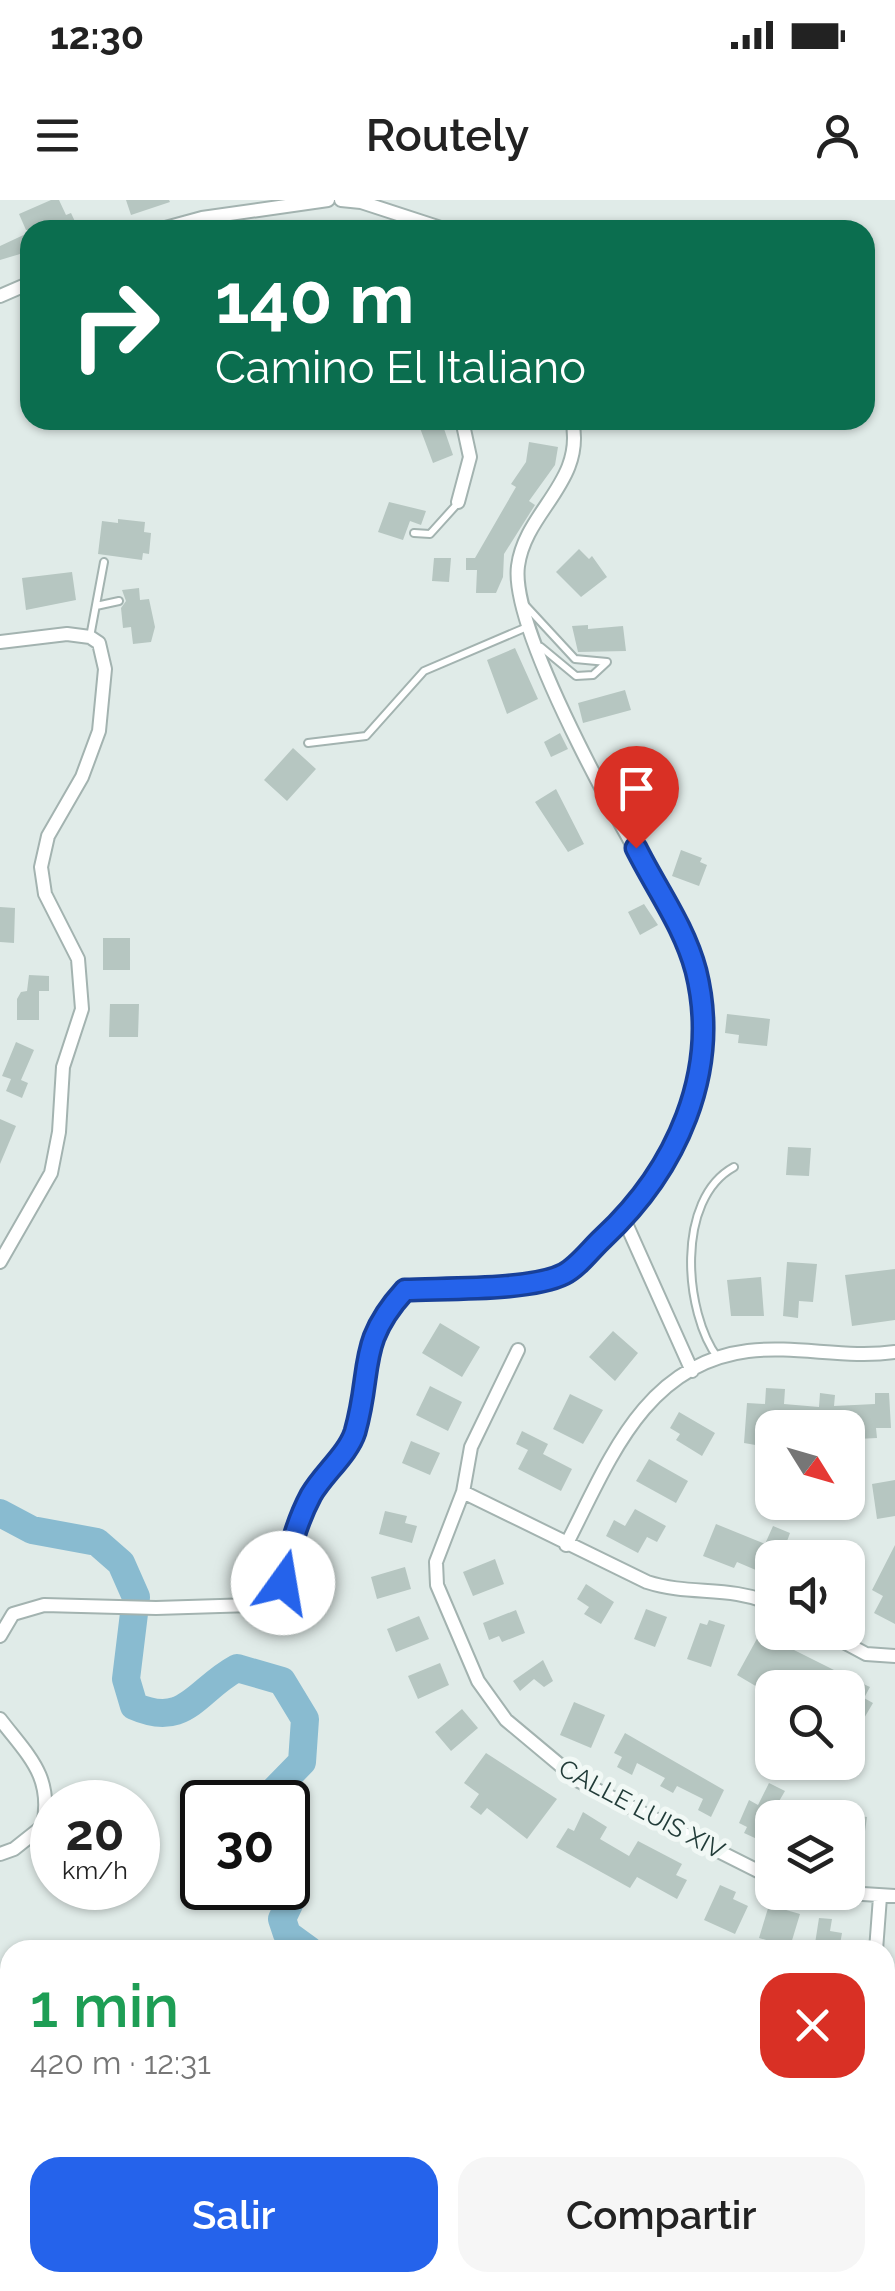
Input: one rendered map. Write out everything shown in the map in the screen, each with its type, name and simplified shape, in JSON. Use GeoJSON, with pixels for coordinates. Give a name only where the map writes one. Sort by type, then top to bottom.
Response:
{"type":"FeatureCollection","features":[{"type":"Feature","properties":{"kind":"street"},"geometry":{"type":"LineString","coordinates":[[195,220],[328,200]]}},
{"type":"Feature","properties":{"kind":"street"},"geometry":{"type":"LineString","coordinates":[[341,200],[407,220]]}},
{"type":"Feature","properties":{"kind":"street"},"geometry":{"type":"LineString","coordinates":[[458,502],[470,456],[464,430]]}},
{"type":"Feature","properties":{"kind":"street"},"geometry":{"type":"LineString","coordinates":[[0,1636],[13,1614],[44,1606],[156,1608],[252,1604],[271,1598],[283,1583],[298,1523],[312,1493],[354,1435],[369,1342],[381,1316],[405,1290],[476,1288],[564,1274],[624,1218],[669,1156],[689,1109],[703,1049],[700,992],[676,918],[588,760],[529,632],[517,570],[520,556],[567,476],[574,446],[573,430]]}},
{"type":"Feature","properties":{"kind":"street"},"geometry":{"type":"LineString","coordinates":[[0,642],[67,634],[90,637],[99,643],[105,670],[98,731],[82,777],[48,836],[41,866],[45,894],[78,959],[82,1009],[63,1067],[59,1132],[50,1173],[0,1262]]}},
{"type":"Feature","properties":{"kind":"street"},"geometry":{"type":"LineString","coordinates":[[624,1218],[692,1371]]}},
{"type":"Feature","properties":{"kind":"street","name":"CALLE LUIS XIV"},"geometry":{"type":"LineString","coordinates":[[518,1350],[471,1447],[462,1492],[436,1562],[437,1586],[478,1682],[506,1720],[579,1780],[755,1869]]}},
{"type":"Feature","properties":{"kind":"street"},"geometry":{"type":"LineString","coordinates":[[566,1545],[631,1423],[666,1384],[719,1359],[748,1351],[866,1356],[895,1352]]}},
{"type":"Feature","properties":{"kind":"street"},"geometry":{"type":"LineString","coordinates":[[462,1492],[566,1545],[669,1589],[744,1592],[755,1597]]}},
{"type":"Feature","properties":{"kind":"street"},"geometry":{"type":"LineString","coordinates":[[859,1650],[895,1656]]}},
{"type":"Feature","properties":{"kind":"street"},"geometry":{"type":"LineString","coordinates":[[0,1720],[34,1765],[49,1796],[44,1826],[14,1850],[0,1854]]}},
{"type":"Feature","properties":{"kind":"street"},"geometry":{"type":"LineString","coordinates":[[865,1895],[895,1896]]}},
{"type":"Feature","properties":{"kind":"street"},"geometry":{"type":"LineString","coordinates":[[877,1940],[880,1897]]}},
{"type":"Feature","properties":{"kind":"lane"},"geometry":{"type":"LineString","coordinates":[[414,534],[430,534],[458,502]]}},
{"type":"Feature","properties":{"kind":"lane"},"geometry":{"type":"LineString","coordinates":[[90,637],[104,562]]}},
{"type":"Feature","properties":{"kind":"lane"},"geometry":{"type":"LineString","coordinates":[[96,606],[119,601]]}},
{"type":"Feature","properties":{"kind":"lane"},"geometry":{"type":"LineString","coordinates":[[308,743],[366,736],[424,671],[529,632],[576,676],[593,675],[607,662],[575,659],[522,601]]}},
{"type":"Feature","properties":{"kind":"lane"},"geometry":{"type":"LineString","coordinates":[[719,1359],[703,1338],[690,1236],[701,1198],[734,1167]]}},
{"type":"Feature","properties":{"kind":"building"},"geometry":{"type":"Polygon","coordinates":[[[59,200],[66,215],[71,213],[74,220],[22,220],[19,214],[59,200]]]}},
{"type":"Feature","properties":{"kind":"building"},"geometry":{"type":"Polygon","coordinates":[[[126,200],[169,200],[170,202],[131,215],[126,200]]]}},
{"type":"Feature","properties":{"kind":"building"},"geometry":{"type":"Polygon","coordinates":[[[20,237],[20,254],[0,260],[0,246],[20,237]]]}},
{"type":"Feature","properties":{"kind":"building"},"geometry":{"type":"Polygon","coordinates":[[[421,430],[444,430],[453,455],[433,463],[421,430]]]}},
{"type":"Feature","properties":{"kind":"building"},"geometry":{"type":"Polygon","coordinates":[[[529,442],[558,447],[555,465],[529,501],[535,505],[504,554],[503,577],[496,593],[476,593],[477,570],[466,570],[466,558],[475,558],[516,487],[511,484],[526,462],[529,442]]]}},
{"type":"Feature","properties":{"kind":"building"},"geometry":{"type":"Polygon","coordinates":[[[389,502],[426,511],[421,525],[410,521],[403,540],[378,532],[389,502]]]}},
{"type":"Feature","properties":{"kind":"building"},"geometry":{"type":"Polygon","coordinates":[[[118,519],[145,522],[144,532],[151,533],[149,554],[143,553],[142,560],[98,554],[102,521],[118,523],[118,519]]]}},
{"type":"Feature","properties":{"kind":"building"},"geometry":{"type":"Polygon","coordinates":[[[579,549],[589,559],[592,556],[607,577],[581,597],[556,572],[579,549]]]}},
{"type":"Feature","properties":{"kind":"building"},"geometry":{"type":"Polygon","coordinates":[[[434,558],[451,558],[449,582],[432,581],[434,558]]]}},
{"type":"Feature","properties":{"kind":"building"},"geometry":{"type":"Polygon","coordinates":[[[72,572],[76,600],[26,610],[22,578],[72,572]]]}},
{"type":"Feature","properties":{"kind":"building"},"geometry":{"type":"Polygon","coordinates":[[[139,588],[140,600],[149,599],[155,627],[151,642],[133,644],[131,627],[123,628],[121,608],[126,601],[122,590],[139,588]]]}},
{"type":"Feature","properties":{"kind":"building"},"geometry":{"type":"Polygon","coordinates":[[[588,625],[588,629],[623,626],[626,651],[578,652],[572,626],[588,625]]]}},
{"type":"Feature","properties":{"kind":"building"},"geometry":{"type":"Polygon","coordinates":[[[515,648],[538,699],[507,714],[487,660],[515,648]]]}},
{"type":"Feature","properties":{"kind":"building"},"geometry":{"type":"Polygon","coordinates":[[[625,690],[631,710],[583,723],[578,703],[625,690]]]}},
{"type":"Feature","properties":{"kind":"building"},"geometry":{"type":"Polygon","coordinates":[[[560,733],[568,749],[551,757],[544,742],[560,733]]]}},
{"type":"Feature","properties":{"kind":"building"},"geometry":{"type":"Polygon","coordinates":[[[293,748],[316,769],[287,801],[264,780],[293,748]]]}},
{"type":"Feature","properties":{"kind":"building"},"geometry":{"type":"Polygon","coordinates":[[[639,780],[651,813],[631,821],[618,788],[639,780]]]}},
{"type":"Feature","properties":{"kind":"building"},"geometry":{"type":"Polygon","coordinates":[[[556,789],[584,844],[568,852],[535,802],[556,789]]]}},
{"type":"Feature","properties":{"kind":"building"},"geometry":{"type":"Polygon","coordinates":[[[681,850],[702,858],[700,862],[707,865],[699,886],[672,876],[681,850]]]}},
{"type":"Feature","properties":{"kind":"building"},"geometry":{"type":"Polygon","coordinates":[[[644,904],[658,925],[640,935],[628,912],[644,904]]]}},
{"type":"Feature","properties":{"kind":"building"},"geometry":{"type":"Polygon","coordinates":[[[0,907],[15,908],[14,943],[0,942],[0,907]]]}},
{"type":"Feature","properties":{"kind":"building"},"geometry":{"type":"Polygon","coordinates":[[[103,938],[130,938],[130,970],[103,970],[103,938]]]}},
{"type":"Feature","properties":{"kind":"building"},"geometry":{"type":"Polygon","coordinates":[[[29,975],[49,976],[49,991],[39,991],[39,1020],[17,1020],[17,999],[27,991],[29,975]]]}},
{"type":"Feature","properties":{"kind":"building"},"geometry":{"type":"Polygon","coordinates":[[[110,1004],[139,1004],[138,1037],[109,1037],[110,1004]]]}},
{"type":"Feature","properties":{"kind":"building"},"geometry":{"type":"Polygon","coordinates":[[[727,1014],[770,1019],[767,1046],[738,1043],[739,1035],[725,1033],[727,1014]]]}},
{"type":"Feature","properties":{"kind":"building"},"geometry":{"type":"Polygon","coordinates":[[[16,1042],[34,1050],[21,1080],[28,1083],[22,1098],[6,1091],[11,1079],[2,1076],[16,1042]]]}},
{"type":"Feature","properties":{"kind":"building"},"geometry":{"type":"Polygon","coordinates":[[[0,1119],[16,1126],[0,1164],[0,1119]]]}},
{"type":"Feature","properties":{"kind":"building"},"geometry":{"type":"Polygon","coordinates":[[[788,1147],[811,1148],[809,1176],[786,1175],[788,1147]]]}},
{"type":"Feature","properties":{"kind":"building"},"geometry":{"type":"Polygon","coordinates":[[[787,1262],[817,1264],[813,1302],[799,1301],[798,1318],[783,1316],[787,1262]]]}},
{"type":"Feature","properties":{"kind":"building"},"geometry":{"type":"Polygon","coordinates":[[[895,1269],[895,1320],[852,1326],[845,1275],[895,1269]]]}},
{"type":"Feature","properties":{"kind":"building"},"geometry":{"type":"Polygon","coordinates":[[[761,1277],[764,1316],[731,1316],[727,1280],[761,1277]]]}},
{"type":"Feature","properties":{"kind":"building"},"geometry":{"type":"Polygon","coordinates":[[[440,1323],[480,1347],[462,1377],[422,1353],[440,1323]]]}},
{"type":"Feature","properties":{"kind":"building"},"geometry":{"type":"Polygon","coordinates":[[[613,1331],[638,1353],[615,1381],[589,1357],[613,1331]]]}},
{"type":"Feature","properties":{"kind":"building"},"geometry":{"type":"Polygon","coordinates":[[[430,1386],[462,1402],[448,1431],[416,1415],[430,1386]]]}},
{"type":"Feature","properties":{"kind":"building"},"geometry":{"type":"Polygon","coordinates":[[[766,1388],[785,1389],[784,1404],[819,1407],[820,1393],[835,1395],[834,1406],[875,1404],[875,1393],[889,1393],[891,1428],[876,1428],[877,1438],[865,1439],[865,1410],[755,1410],[755,1445],[744,1443],[747,1403],[765,1404],[766,1388]]]}},
{"type":"Feature","properties":{"kind":"building"},"geometry":{"type":"Polygon","coordinates":[[[570,1394],[603,1410],[583,1444],[553,1429],[570,1394]]]}},
{"type":"Feature","properties":{"kind":"building"},"geometry":{"type":"Polygon","coordinates":[[[679,1412],[715,1433],[702,1456],[676,1440],[680,1434],[670,1428],[679,1412]]]}},
{"type":"Feature","properties":{"kind":"building"},"geometry":{"type":"Polygon","coordinates":[[[522,1431],[548,1444],[543,1454],[572,1469],[561,1491],[518,1469],[528,1450],[516,1444],[522,1431]]]}},
{"type":"Feature","properties":{"kind":"building"},"geometry":{"type":"Polygon","coordinates":[[[411,1441],[440,1453],[430,1475],[402,1463],[411,1441]]]}},
{"type":"Feature","properties":{"kind":"building"},"geometry":{"type":"Polygon","coordinates":[[[649,1459],[688,1481],[676,1503],[636,1481],[649,1459]]]}},
{"type":"Feature","properties":{"kind":"building"},"geometry":{"type":"Polygon","coordinates":[[[895,1480],[895,1516],[877,1519],[872,1484],[895,1480]]]}},
{"type":"Feature","properties":{"kind":"building"},"geometry":{"type":"Polygon","coordinates":[[[635,1509],[666,1526],[657,1542],[647,1537],[638,1553],[606,1536],[614,1520],[625,1526],[635,1509]]]}},
{"type":"Feature","properties":{"kind":"building"},"geometry":{"type":"Polygon","coordinates":[[[385,1511],[407,1516],[405,1523],[417,1526],[412,1543],[379,1534],[385,1511]]]}},
{"type":"Feature","properties":{"kind":"building"},"geometry":{"type":"Polygon","coordinates":[[[716,1524],[755,1540],[755,1570],[737,1562],[734,1568],[703,1556],[716,1524]]]}},
{"type":"Feature","properties":{"kind":"building"},"geometry":{"type":"Polygon","coordinates":[[[773,1526],[790,1533],[787,1540],[767,1540],[773,1526]]]}},
{"type":"Feature","properties":{"kind":"building"},"geometry":{"type":"Polygon","coordinates":[[[895,1545],[895,1624],[874,1613],[883,1596],[872,1590],[895,1545]]]}},
{"type":"Feature","properties":{"kind":"building"},"geometry":{"type":"Polygon","coordinates":[[[495,1559],[504,1584],[473,1596],[463,1572],[495,1559]]]}},
{"type":"Feature","properties":{"kind":"building"},"geometry":{"type":"Polygon","coordinates":[[[405,1567],[411,1589],[377,1599],[371,1577],[405,1567]]]}},
{"type":"Feature","properties":{"kind":"building"},"geometry":{"type":"Polygon","coordinates":[[[586,1584],[614,1602],[601,1624],[584,1614],[589,1607],[577,1599],[586,1584]]]}},
{"type":"Feature","properties":{"kind":"building"},"geometry":{"type":"Polygon","coordinates":[[[646,1609],[667,1617],[655,1647],[634,1639],[646,1609]]]}},
{"type":"Feature","properties":{"kind":"building"},"geometry":{"type":"Polygon","coordinates":[[[516,1610],[525,1633],[502,1642],[499,1636],[489,1640],[483,1623],[516,1610]]]}},
{"type":"Feature","properties":{"kind":"building"},"geometry":{"type":"Polygon","coordinates":[[[419,1616],[429,1639],[396,1652],[387,1629],[419,1616]]]}},
{"type":"Feature","properties":{"kind":"building"},"geometry":{"type":"Polygon","coordinates":[[[709,1620],[725,1625],[711,1667],[687,1659],[700,1623],[707,1625],[709,1620]]]}},
{"type":"Feature","properties":{"kind":"building"},"geometry":{"type":"Polygon","coordinates":[[[755,1642],[755,1650],[794,1650],[834,1670],[755,1670],[755,1686],[737,1675],[755,1642]]]}},
{"type":"Feature","properties":{"kind":"building"},"geometry":{"type":"Polygon","coordinates":[[[543,1660],[553,1681],[544,1687],[534,1679],[520,1691],[513,1681],[543,1660]]]}},
{"type":"Feature","properties":{"kind":"building"},"geometry":{"type":"Polygon","coordinates":[[[440,1663],[449,1685],[418,1699],[408,1676],[440,1663]]]}},
{"type":"Feature","properties":{"kind":"building"},"geometry":{"type":"Polygon","coordinates":[[[865,1699],[873,1703],[865,1717],[865,1699]]]}},
{"type":"Feature","properties":{"kind":"building"},"geometry":{"type":"Polygon","coordinates":[[[574,1702],[605,1715],[591,1748],[560,1735],[574,1702]]]}},
{"type":"Feature","properties":{"kind":"building"},"geometry":{"type":"Polygon","coordinates":[[[462,1709],[478,1728],[451,1751],[435,1732],[462,1709]]]}},
{"type":"Feature","properties":{"kind":"building"},"geometry":{"type":"Polygon","coordinates":[[[625,1733],[724,1790],[711,1817],[698,1810],[703,1799],[677,1786],[673,1793],[660,1786],[665,1778],[637,1763],[632,1775],[617,1767],[622,1757],[614,1753],[625,1733]]]}},
{"type":"Feature","properties":{"kind":"building"},"geometry":{"type":"Polygon","coordinates":[[[486,1753],[557,1799],[527,1839],[487,1808],[481,1815],[470,1807],[479,1794],[464,1783],[486,1753]]]}},
{"type":"Feature","properties":{"kind":"building"},"geometry":{"type":"Polygon","coordinates":[[[769,1783],[785,1791],[780,1800],[760,1800],[769,1783]]]}},
{"type":"Feature","properties":{"kind":"building"},"geometry":{"type":"Polygon","coordinates":[[[749,1800],[755,1803],[755,1838],[744,1833],[747,1827],[739,1823],[749,1800]]]}},
{"type":"Feature","properties":{"kind":"building"},"geometry":{"type":"Polygon","coordinates":[[[583,1812],[607,1827],[600,1839],[629,1856],[638,1841],[682,1864],[676,1875],[687,1880],[677,1899],[637,1877],[630,1888],[556,1847],[568,1828],[574,1831],[583,1812]]]}},
{"type":"Feature","properties":{"kind":"building"},"geometry":{"type":"Polygon","coordinates":[[[720,1885],[736,1892],[733,1899],[748,1906],[735,1934],[704,1920],[720,1885]]]}},
{"type":"Feature","properties":{"kind":"building"},"geometry":{"type":"Polygon","coordinates":[[[767,1910],[800,1914],[792,1940],[759,1938],[767,1910]]]}},
{"type":"Feature","properties":{"kind":"building"},"geometry":{"type":"Polygon","coordinates":[[[819,1918],[832,1919],[830,1931],[842,1933],[841,1940],[816,1940],[819,1918]]]}},
{"type":"Feature","properties":{"kind":"waterway"},"geometry":{"type":"LineString","coordinates":[[0,1513],[32,1530],[97,1542],[121,1563],[136,1597],[126,1679],[134,1706],[152,1712],[179,1710],[237,1668],[282,1681],[305,1719],[302,1762],[284,1780]]}},
{"type":"Feature","properties":{"kind":"waterway"},"geometry":{"type":"LineString","coordinates":[[286,1910],[282,1919],[287,1934],[295,1940]]}},
{"type":"Feature","properties":{"kind":"route"},"geometry":{"type":"LineString","coordinates":[[283,1583],[288,1554],[312,1493],[354,1435],[369,1342],[381,1316],[405,1290],[476,1288],[564,1274],[624,1218],[669,1156],[689,1109],[702,1060],[704,1020],[686,939],[636,848]]}}]}
